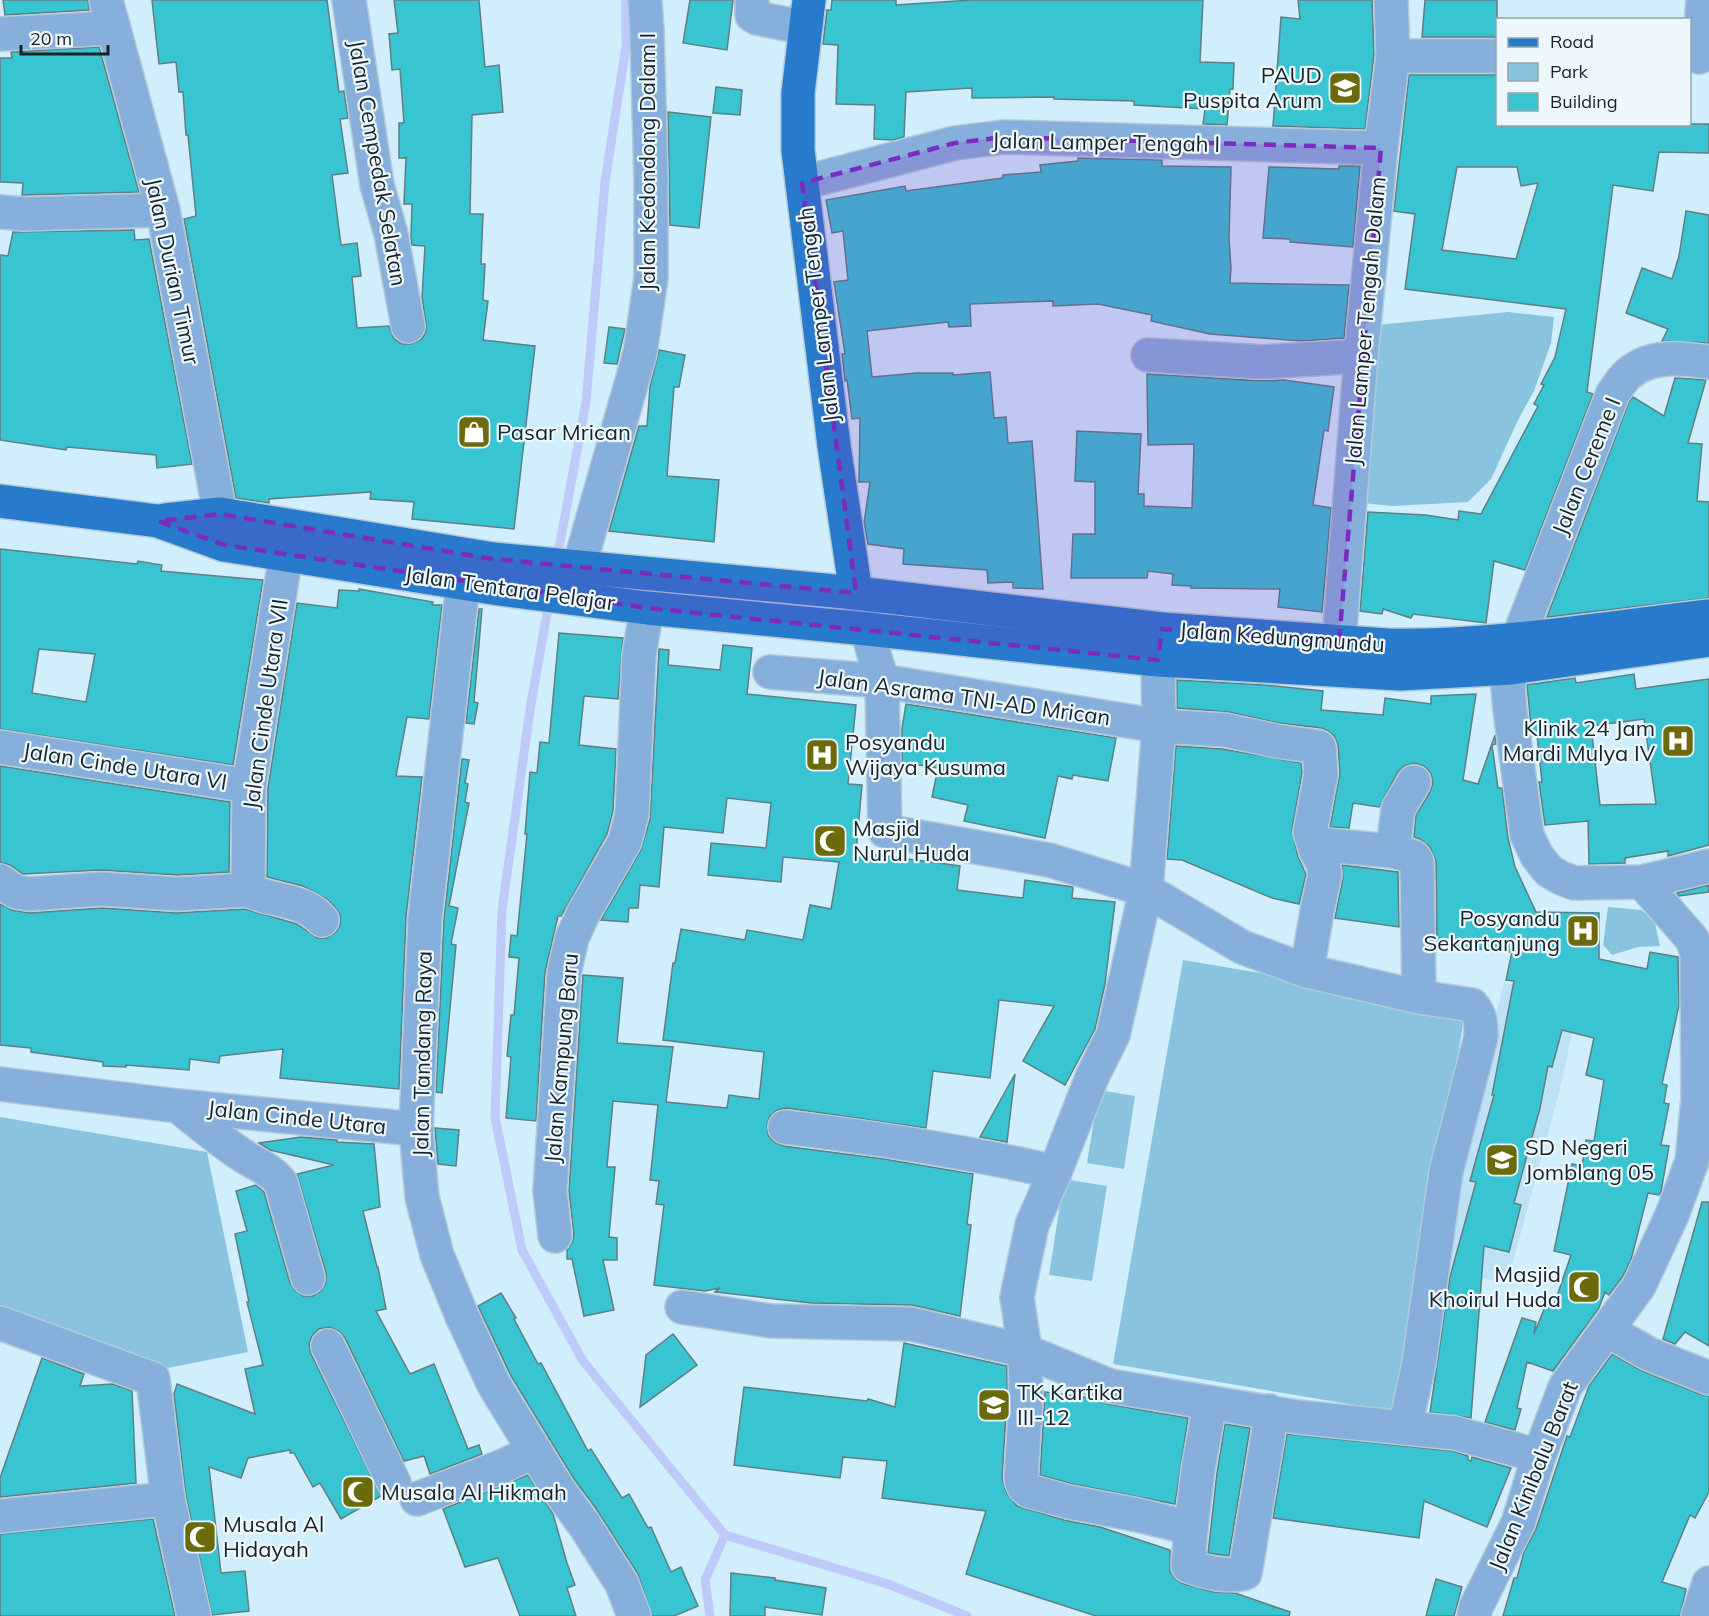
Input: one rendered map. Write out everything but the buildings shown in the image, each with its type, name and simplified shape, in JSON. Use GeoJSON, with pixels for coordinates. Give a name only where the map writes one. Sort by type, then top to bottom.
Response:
{"type":"FeatureCollection","features":[{"type":"Feature","properties":{"kind":"main road","name":"Jalan Lamper Tengah"},"geometry":{"type":"LineString","coordinates":[[808,14],[798,93],[797,121],[802,183],[834,446],[856,593]]}},
{"type":"Feature","properties":{"kind":"main road","name":"Jalan Tentara Pelajar"},"geometry":{"type":"LineString","coordinates":[[0,501],[222,530],[496,574],[856,593]]}},
{"type":"Feature","properties":{"kind":"main road","name":"Jalan Tentara Pelajar"},"geometry":{"type":"LineString","coordinates":[[222,530],[286,554],[463,584],[496,574]]}},
{"type":"Feature","properties":{"kind":"main road","name":"Jalan Tentara Pelajar"},"geometry":{"type":"LineString","coordinates":[[572,577],[647,608],[867,628]]}},
{"type":"Feature","properties":{"kind":"main road","name":"Jalan Kedungmundu"},"geometry":{"type":"LineString","coordinates":[[856,593],[1160,644],[1400,674],[1709,616]]}},
{"type":"Feature","properties":{"kind":"main road","name":"Jalan Kedungmundu"},"geometry":{"type":"LineString","coordinates":[[867,628],[1160,644],[1339,642],[1417,645],[1514,653],[1709,640]]}},
{"type":"Feature","properties":{"kind":"street","name":"Jalan Cempedak Selatan"},"geometry":{"type":"LineString","coordinates":[[349,0],[377,184],[392,234],[408,326]]}},
{"type":"Feature","properties":{"kind":"street","name":"Jalan Kedondong Dalam I"},"geometry":{"type":"LineString","coordinates":[[572,577],[640,353],[651,278],[651,179],[645,0]]}},
{"type":"Feature","properties":{"kind":"street"},"geometry":{"type":"LineString","coordinates":[[752,0],[752,15],[757,18],[808,14]]}},
{"type":"Feature","properties":{"kind":"street","name":"Jalan Lamper Tengah Dalam"},"geometry":{"type":"LineString","coordinates":[[1339,642],[1361,356],[1381,148],[1393,56],[1391,0]]}},
{"type":"Feature","properties":{"kind":"street"},"geometry":{"type":"LineString","coordinates":[[1699,57],[1703,0]]}},
{"type":"Feature","properties":{"kind":"street"},"geometry":{"type":"LineString","coordinates":[[0,33],[109,14]]}},
{"type":"Feature","properties":{"kind":"street","name":"Jalan Durian Timur"},"geometry":{"type":"LineString","coordinates":[[109,14],[163,210],[222,530]]}},
{"type":"Feature","properties":{"kind":"street"},"geometry":{"type":"LineString","coordinates":[[1393,56],[1496,56]]}},
{"type":"Feature","properties":{"kind":"street","name":"Jalan Lamper Tengah I"},"geometry":{"type":"LineString","coordinates":[[802,183],[955,142],[1004,137],[1381,148]]}},
{"type":"Feature","properties":{"kind":"street"},"geometry":{"type":"LineString","coordinates":[[0,212],[24,214],[163,210]]}},
{"type":"Feature","properties":{"kind":"street"},"geometry":{"type":"LineString","coordinates":[[1148,355],[1263,362],[1361,356]]}},
{"type":"Feature","properties":{"kind":"street","name":"Jalan Cereme I"},"geometry":{"type":"LineString","coordinates":[[1709,362],[1668,357],[1647,363],[1628,374],[1613,393],[1514,653],[1508,688],[1527,835],[1537,856],[1549,871],[1574,883],[1642,882],[1709,866]]}},
{"type":"Feature","properties":{"kind":"street","name":"Jalan Cinde Utara VII"},"geometry":{"type":"LineString","coordinates":[[248,890],[249,786],[286,554]]}},
{"type":"Feature","properties":{"kind":"street","name":"Jalan Tandang Raya"},"geometry":{"type":"LineString","coordinates":[[463,584],[425,918],[416,1129],[422,1197],[437,1255],[494,1385],[622,1584],[634,1616]]}},
{"type":"Feature","properties":{"kind":"street","name":"Jalan Lamper Tengah"},"geometry":{"type":"LineString","coordinates":[[856,593],[882,681],[885,831],[1049,860],[1146,890]]}},
{"type":"Feature","properties":{"kind":"street","name":"Jalan Kampung Baru"},"geometry":{"type":"LineString","coordinates":[[555,1236],[550,1191],[564,973],[572,938],[583,914],[625,841],[632,814],[639,655],[647,608]]}},
{"type":"Feature","properties":{"kind":"street"},"geometry":{"type":"LineString","coordinates":[[1160,644],[1159,726],[1146,890],[1113,1035],[1093,1075],[1032,1225],[1017,1297],[1025,1351],[1026,1397],[1020,1480],[1029,1491],[1069,1502],[1191,1528]]}},
{"type":"Feature","properties":{"kind":"street","name":"Jalan Asrama TNI-AD Mrican"},"geometry":{"type":"LineString","coordinates":[[770,672],[882,681],[1159,726],[1225,730],[1276,741],[1316,746],[1320,749],[1321,774],[1310,832],[1314,844]]}},
{"type":"Feature","properties":{"kind":"street","name":"Jalan Cinde Utara VI"},"geometry":{"type":"LineString","coordinates":[[0,747],[249,786]]}},
{"type":"Feature","properties":{"kind":"street"},"geometry":{"type":"LineString","coordinates":[[1393,850],[1398,809],[1414,782]]}},
{"type":"Feature","properties":{"kind":"street"},"geometry":{"type":"LineString","coordinates":[[1307,970],[1325,874],[1323,862],[1314,844]]}},
{"type":"Feature","properties":{"kind":"street"},"geometry":{"type":"LineString","coordinates":[[1314,844],[1393,850],[1414,857],[1417,862],[1419,997]]}},
{"type":"Feature","properties":{"kind":"street"},"geometry":{"type":"LineString","coordinates":[[0,881],[16,892],[28,894],[102,890],[177,894],[248,890],[261,896],[287,900],[313,910],[322,920]]}},
{"type":"Feature","properties":{"kind":"street","name":"Jalan Kinibalu Barat"},"geometry":{"type":"LineString","coordinates":[[1474,1616],[1476,1607],[1518,1523],[1539,1456],[1565,1387],[1639,1286],[1672,1215],[1692,1161],[1703,1052],[1697,953],[1692,939],[1642,882]]}},
{"type":"Feature","properties":{"kind":"street"},"geometry":{"type":"LineString","coordinates":[[1146,890],[1242,947],[1307,970],[1419,997],[1472,1005],[1481,1019],[1481,1037],[1446,1172],[1419,1363],[1405,1428]]}},
{"type":"Feature","properties":{"kind":"street","name":"Jalan Cinde Utara"},"geometry":{"type":"LineString","coordinates":[[0,1084],[178,1106],[416,1129]]}},
{"type":"Feature","properties":{"kind":"street","name":"Jalan Cinde Utara"},"geometry":{"type":"LineString","coordinates":[[178,1106],[205,1129],[242,1155],[270,1170],[277,1177],[308,1278]]}},
{"type":"Feature","properties":{"kind":"street"},"geometry":{"type":"LineString","coordinates":[[785,1127],[879,1138],[984,1156],[1055,1172]]}},
{"type":"Feature","properties":{"kind":"street"},"geometry":{"type":"LineString","coordinates":[[682,1307],[771,1321],[910,1324],[1025,1351],[1110,1386],[1297,1417],[1455,1433],[1539,1456]]}},
{"type":"Feature","properties":{"kind":"street"},"geometry":{"type":"LineString","coordinates":[[0,1323],[153,1379],[168,1498],[194,1616]]}},
{"type":"Feature","properties":{"kind":"street"},"geometry":{"type":"LineString","coordinates":[[1607,1330],[1649,1354],[1709,1378]]}},
{"type":"Feature","properties":{"kind":"street"},"geometry":{"type":"LineString","coordinates":[[327,1346],[406,1491],[535,1451]]}},
{"type":"Feature","properties":{"kind":"street"},"geometry":{"type":"LineString","coordinates":[[1210,1402],[1198,1470],[1188,1566],[1213,1573],[1245,1573],[1270,1424],[1269,1411]]}},
{"type":"Feature","properties":{"kind":"street"},"geometry":{"type":"LineString","coordinates":[[0,1516],[168,1498]]}},
{"type":"Feature","properties":{"kind":"street"},"geometry":{"type":"LineString","coordinates":[[1698,1616],[1709,1583]]}},
{"type":"Feature","properties":{"kind":"highlighted area"},"geometry":{"type":"Polygon","coordinates":[[[1004,137],[1381,148],[1339,642],[1162,629],[1158,660],[647,608],[224,545],[158,521],[220,514],[493,559],[856,593],[802,183],[955,143],[1004,137]]]}},
{"type":"Feature","properties":{"kind":"shaded area","name":"SD Negeri Jomblang 05"},"geometry":{"type":"Polygon","coordinates":[[[1504,983],[1580,997],[1559,1093],[1507,1284],[1441,1267],[1484,1064],[1504,983]]]}},
{"type":"Feature","properties":{"kind":"green space"},"geometry":{"type":"Polygon","coordinates":[[[1508,312],[1554,317],[1551,343],[1534,391],[1491,479],[1468,502],[1392,506],[1363,503],[1377,325],[1508,312]]]}},
{"type":"Feature","properties":{"kind":"green space"},"geometry":{"type":"Polygon","coordinates":[[[1608,907],[1642,910],[1655,923],[1660,946],[1638,947],[1612,955],[1603,945],[1608,907]]]}},
{"type":"Feature","properties":{"kind":"green space"},"geometry":{"type":"Polygon","coordinates":[[[1183,960],[1466,1008],[1396,1412],[1113,1364],[1183,960]]]}},
{"type":"Feature","properties":{"kind":"green space"},"geometry":{"type":"Polygon","coordinates":[[[1099,1090],[1135,1096],[1124,1169],[1087,1163],[1099,1090]]]}},
{"type":"Feature","properties":{"kind":"green space"},"geometry":{"type":"Polygon","coordinates":[[[0,1117],[207,1152],[248,1352],[153,1371],[0,1313],[0,1117]]]}},
{"type":"Feature","properties":{"kind":"green space"},"geometry":{"type":"Polygon","coordinates":[[[1064,1179],[1107,1186],[1092,1281],[1049,1275],[1064,1179]]]}},
{"type":"Feature","properties":{"kind":"waterway"},"geometry":{"type":"LineString","coordinates":[[557,559],[586,402],[605,182],[626,46],[626,0]]}},
{"type":"Feature","properties":{"kind":"waterway"},"geometry":{"type":"LineString","coordinates":[[549,602],[531,703],[502,910],[495,1117],[522,1250],[583,1361],[725,1535],[888,1584],[967,1616]]}},
{"type":"Feature","properties":{"kind":"waterway"},"geometry":{"type":"LineString","coordinates":[[710,1616],[705,1580],[725,1535]]}},
{"type":"Feature","properties":{"kind":"place","name":"PAUD Puspita Arum"},"geometry":{"type":"Point","coordinates":[1345,88]}},
{"type":"Feature","properties":{"kind":"place","name":"Pasar Mrican"},"geometry":{"type":"Point","coordinates":[474,432]}},
{"type":"Feature","properties":{"kind":"place","name":"Klinik 24 Jam Mardi Mulya IV"},"geometry":{"type":"Point","coordinates":[1678,741]}},
{"type":"Feature","properties":{"kind":"place","name":"Posyandu Wijaya Kusuma"},"geometry":{"type":"Point","coordinates":[822,755]}},
{"type":"Feature","properties":{"kind":"place","name":"Masjid Nurul Huda"},"geometry":{"type":"Point","coordinates":[830,841]}},
{"type":"Feature","properties":{"kind":"place","name":"Posyandu Sekartanjung"},"geometry":{"type":"Point","coordinates":[1583,931]}},
{"type":"Feature","properties":{"kind":"place","name":"SD Negeri Jomblang 05"},"geometry":{"type":"Point","coordinates":[1502,1160]}},
{"type":"Feature","properties":{"kind":"place","name":"Masjid Khoirul Huda"},"geometry":{"type":"Point","coordinates":[1584,1287]}},
{"type":"Feature","properties":{"kind":"place","name":"TK Kartika III-12"},"geometry":{"type":"Point","coordinates":[994,1405]}},
{"type":"Feature","properties":{"kind":"place","name":"Musala Al Hikmah"},"geometry":{"type":"Point","coordinates":[358,1492]}},
{"type":"Feature","properties":{"kind":"place","name":"Musala Al Hidayah"},"geometry":{"type":"Point","coordinates":[200,1537]}}]}
